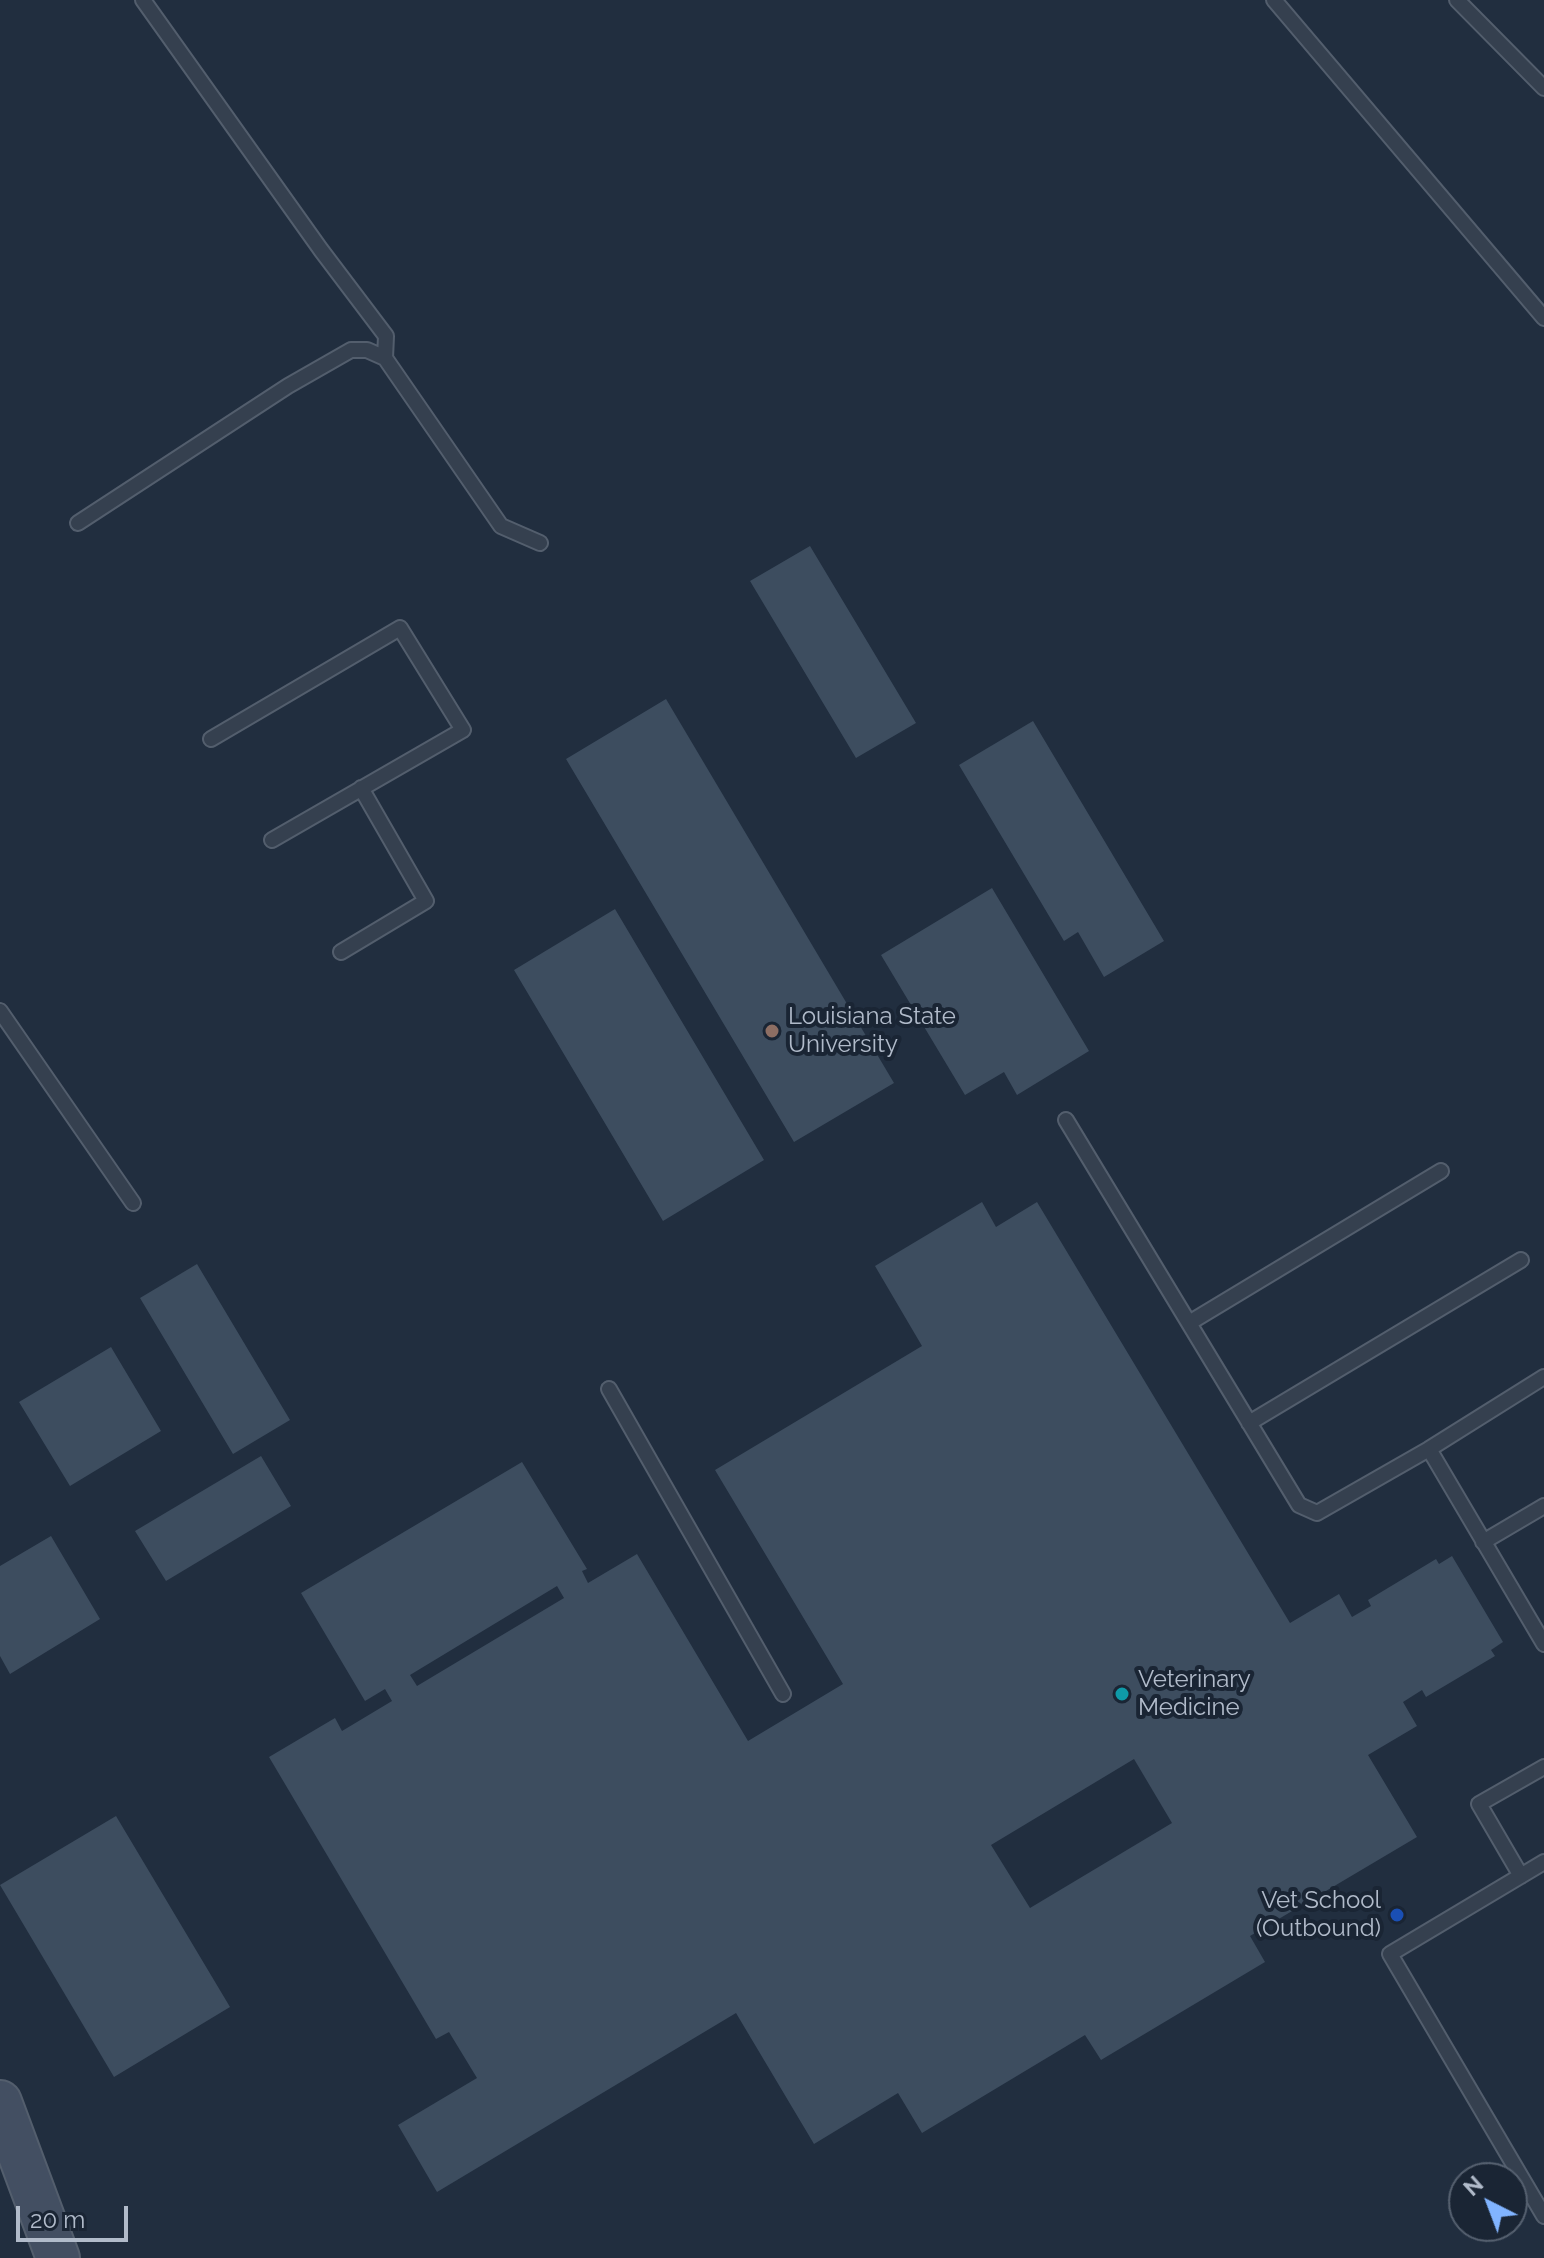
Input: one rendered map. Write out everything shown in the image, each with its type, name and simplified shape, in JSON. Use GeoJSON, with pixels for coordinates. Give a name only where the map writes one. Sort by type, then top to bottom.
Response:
{"type":"FeatureCollection","features":[{"type":"Feature","properties":{"kind":"main road"},"geometry":{"type":"LineString","coordinates":[[0,2102],[58,2258]]}},
{"type":"Feature","properties":{"kind":"lane"},"geometry":{"type":"LineString","coordinates":[[143,0],[312,238],[386,336],[385,358]]}},
{"type":"Feature","properties":{"kind":"lane"},"geometry":{"type":"LineString","coordinates":[[1274,0],[1544,318]]}},
{"type":"Feature","properties":{"kind":"lane"},"geometry":{"type":"LineString","coordinates":[[1457,0],[1544,88]]}},
{"type":"Feature","properties":{"kind":"lane"},"geometry":{"type":"LineString","coordinates":[[78,523],[288,386],[351,350],[367,350],[385,358],[501,526],[540,543]]}},
{"type":"Feature","properties":{"kind":"lane"},"geometry":{"type":"LineString","coordinates":[[211,739],[400,628],[463,730],[272,840]]}},
{"type":"Feature","properties":{"kind":"lane"},"geometry":{"type":"LineString","coordinates":[[341,952],[426,901],[361,788]]}},
{"type":"Feature","properties":{"kind":"lane"},"geometry":{"type":"LineString","coordinates":[[0,1011],[133,1203]]}},
{"type":"Feature","properties":{"kind":"lane"},"geometry":{"type":"LineString","coordinates":[[1066,1120],[1299,1505],[1317,1513],[1429,1449],[1544,1377]]}},
{"type":"Feature","properties":{"kind":"lane"},"geometry":{"type":"LineString","coordinates":[[1189,1323],[1441,1171]]}},
{"type":"Feature","properties":{"kind":"lane"},"geometry":{"type":"LineString","coordinates":[[1249,1423],[1521,1260]]}},
{"type":"Feature","properties":{"kind":"lane"},"geometry":{"type":"LineString","coordinates":[[609,1389],[783,1694]]}},
{"type":"Feature","properties":{"kind":"lane"},"geometry":{"type":"LineString","coordinates":[[1429,1449],[1543,1640]]}},
{"type":"Feature","properties":{"kind":"lane"},"geometry":{"type":"LineString","coordinates":[[1483,1542],[1544,1506]]}},
{"type":"Feature","properties":{"kind":"lane"},"geometry":{"type":"LineString","coordinates":[[1521,1876],[1479,1804],[1544,1767]]}},
{"type":"Feature","properties":{"kind":"lane"},"geometry":{"type":"LineString","coordinates":[[1544,1862],[1390,1954],[1544,2216]]}},
{"type":"Feature","properties":{"kind":"building"},"geometry":{"type":"Polygon","coordinates":[[[810,546],[916,723],[856,758],[750,581],[810,546]]]}},
{"type":"Feature","properties":{"kind":"building"},"geometry":{"type":"Polygon","coordinates":[[[666,699],[894,1083],[794,1142],[566,759],[666,699]]]}},
{"type":"Feature","properties":{"kind":"building"},"geometry":{"type":"Polygon","coordinates":[[[1033,721],[1164,941],[1104,977],[1078,932],[1064,941],[959,765],[1033,721]]]}},
{"type":"Feature","properties":{"kind":"building"},"geometry":{"type":"Polygon","coordinates":[[[992,888],[1089,1051],[1017,1095],[1004,1072],[965,1095],[881,955],[992,888]]]}},
{"type":"Feature","properties":{"kind":"building"},"geometry":{"type":"Polygon","coordinates":[[[615,909],[764,1160],[663,1221],[514,970],[615,909]]]}},
{"type":"Feature","properties":{"kind":"building","name":"Veterinary Medicine"},"geometry":{"type":"Polygon","coordinates":[[[982,1202],[996,1227],[1037,1202],[1290,1623],[1339,1594],[1352,1617],[1371,1606],[1368,1600],[1436,1559],[1439,1564],[1452,1556],[1503,1642],[1491,1650],[1495,1656],[1426,1697],[1422,1690],[1403,1702],[1417,1726],[1368,1755],[1417,1837],[1250,1936],[1265,1962],[1101,2060],[1085,2035],[922,2133],[898,2093],[814,2144],[736,2013],[437,2192],[398,2125],[477,2078],[449,2032],[436,2039],[269,1757],[335,1718],[342,1731],[392,1701],[385,1689],[365,1701],[301,1593],[522,1462],[587,1569],[582,1571],[588,1583],[637,1554],[748,1741],[843,1684],[715,1470],[922,1346],[875,1266],[982,1202]],[[557,1586],[410,1675],[417,1686],[564,1598],[557,1586]],[[1134,1759],[991,1845],[1030,1908],[1172,1823],[1134,1759]]]}},
{"type":"Feature","properties":{"kind":"building"},"geometry":{"type":"Polygon","coordinates":[[[197,1264],[290,1420],[233,1454],[140,1298],[197,1264]]]}},
{"type":"Feature","properties":{"kind":"building"},"geometry":{"type":"Polygon","coordinates":[[[111,1347],[161,1431],[70,1486],[19,1402],[111,1347]]]}},
{"type":"Feature","properties":{"kind":"building"},"geometry":{"type":"Polygon","coordinates":[[[261,1456],[291,1506],[166,1581],[135,1531],[261,1456]]]}},
{"type":"Feature","properties":{"kind":"building"},"geometry":{"type":"Polygon","coordinates":[[[51,1536],[100,1619],[10,1674],[0,1656],[0,1566],[51,1536]]]}},
{"type":"Feature","properties":{"kind":"building"},"geometry":{"type":"Polygon","coordinates":[[[116,1816],[230,2007],[114,2077],[0,1885],[116,1816]]]}},
{"type":"Feature","properties":{"kind":"place","name":"Louisiana State University"},"geometry":{"type":"Point","coordinates":[772,1031]}},
{"type":"Feature","properties":{"kind":"place","name":"Veterinary Medicine"},"geometry":{"type":"Point","coordinates":[1122,1694]}},
{"type":"Feature","properties":{"kind":"place","name":"Vet School (Outbound)"},"geometry":{"type":"Point","coordinates":[1397,1915]}}]}
